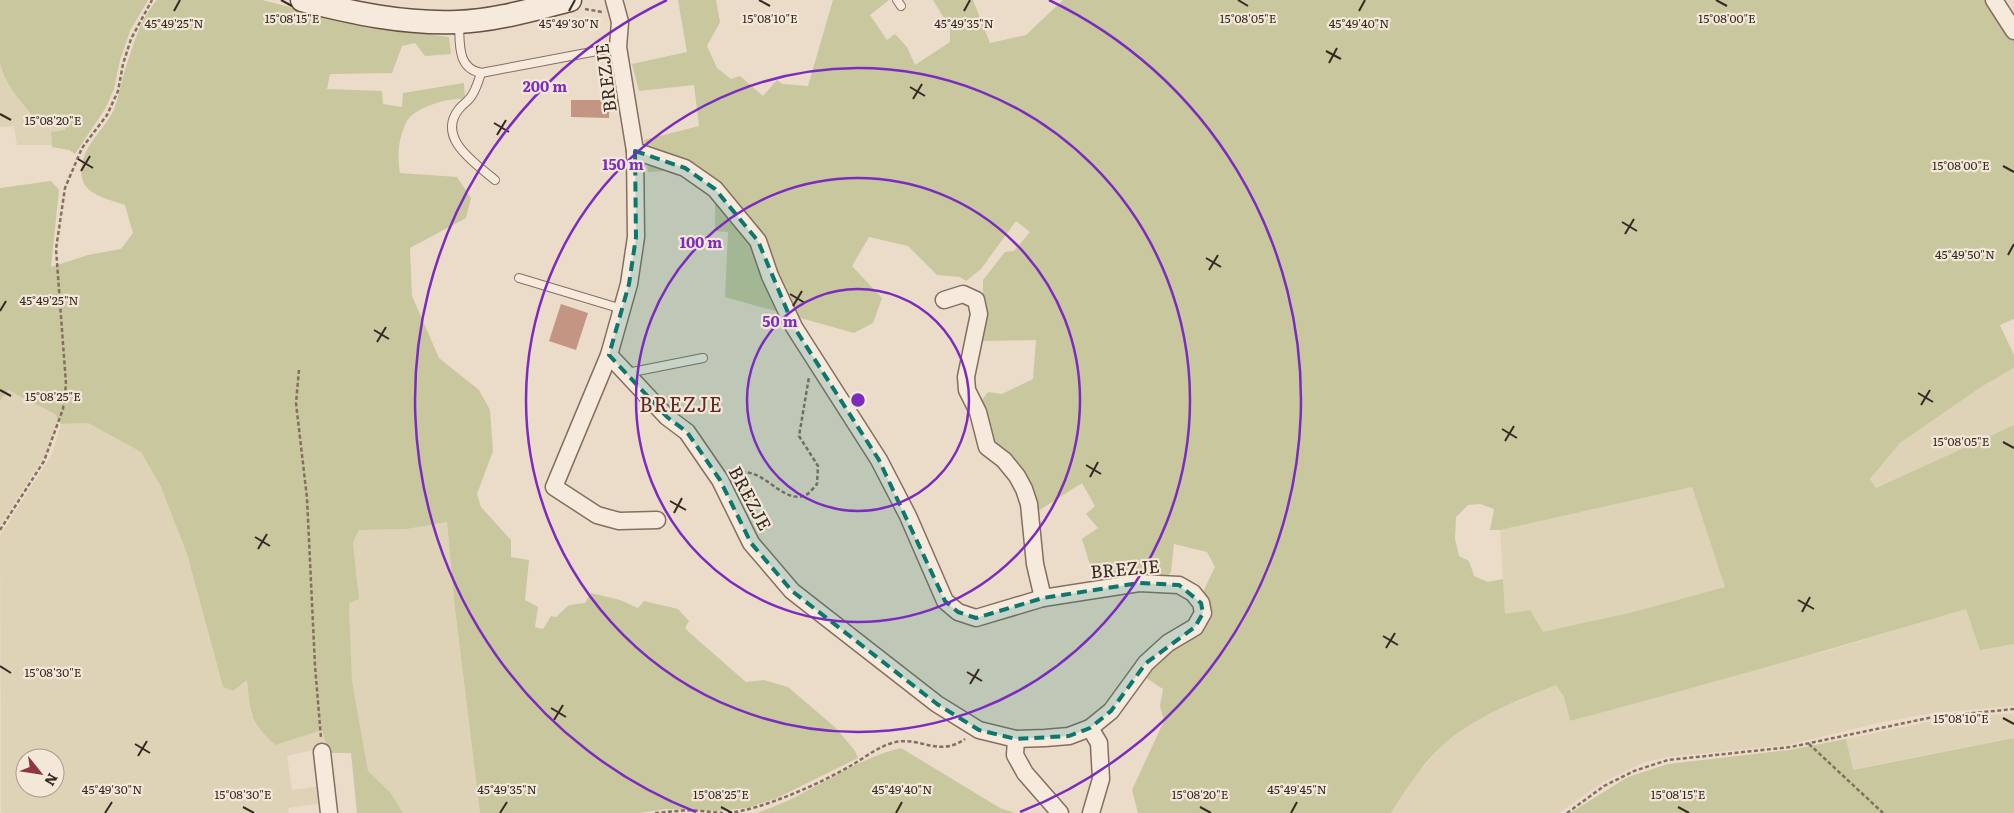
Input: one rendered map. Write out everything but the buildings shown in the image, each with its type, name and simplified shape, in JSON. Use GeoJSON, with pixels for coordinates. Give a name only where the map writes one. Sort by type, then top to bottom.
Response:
{"type":"FeatureCollection","features":[{"type":"Feature","properties":{"kind":"street"},"geometry":{"type":"LineString","coordinates":[[302,0],[357,14],[404,20],[459,22],[576,5]]}},
{"type":"Feature","properties":{"kind":"street","name":"BREZJE"},"geometry":{"type":"LineString","coordinates":[[614,0],[620,22],[618,47],[635,151],[636,237],[629,284],[609,355],[554,487],[597,514],[619,521],[658,520]]}},
{"type":"Feature","properties":{"kind":"street"},"geometry":{"type":"LineString","coordinates":[[1994,0],[2014,31]]}},
{"type":"Feature","properties":{"kind":"street","name":"BREZJE"},"geometry":{"type":"LineString","coordinates":[[609,355],[666,416],[687,432],[720,480],[751,543],[792,591],[937,704],[979,730],[1016,739],[1069,736],[1090,728],[1111,710],[1146,663],[1168,644],[1195,627],[1203,613],[1201,603],[1193,593],[1179,585],[1139,583],[1043,598],[976,618],[958,612],[945,601],[908,516],[879,460],[794,327],[770,276],[758,241],[715,189],[685,168],[635,151]]}},
{"type":"Feature","properties":{"kind":"street"},"geometry":{"type":"LineString","coordinates":[[944,300],[962,294],[976,300],[979,314],[966,377],[967,390],[978,412],[987,447],[1004,460],[1017,476],[1024,489],[1029,504],[1034,564],[1043,598]]}},
{"type":"Feature","properties":{"kind":"street"},"geometry":{"type":"LineString","coordinates":[[1090,728],[1099,743],[1101,779],[1091,813]]}},
{"type":"Feature","properties":{"kind":"street"},"geometry":{"type":"LineString","coordinates":[[1016,739],[1015,755],[1025,773],[1060,813]]}},
{"type":"Feature","properties":{"kind":"street"},"geometry":{"type":"LineString","coordinates":[[322,752],[329,813]]}},
{"type":"Feature","properties":{"kind":"lane"},"geometry":{"type":"LineString","coordinates":[[459,22],[460,53],[464,64],[471,71],[481,73],[618,47]]}},
{"type":"Feature","properties":{"kind":"lane"},"geometry":{"type":"LineString","coordinates":[[481,73],[475,92],[459,108],[453,119],[451,132],[457,146],[494,180]]}},
{"type":"Feature","properties":{"kind":"lane"},"geometry":{"type":"LineString","coordinates":[[519,278],[622,310]]}},
{"type":"Feature","properties":{"kind":"lane"},"geometry":{"type":"LineString","coordinates":[[627,373],[703,358]]}},
{"type":"Feature","properties":{"kind":"path"},"geometry":{"type":"LineString","coordinates":[[0,530],[44,460],[63,409],[66,384],[56,249],[65,188],[82,148],[110,107],[118,91],[131,38],[152,0]]}},
{"type":"Feature","properties":{"kind":"path"},"geometry":{"type":"LineString","coordinates":[[576,5],[602,12]]}},
{"type":"Feature","properties":{"kind":"path"},"geometry":{"type":"LineString","coordinates":[[720,480],[742,471],[760,477],[789,496],[806,495],[817,484],[818,466],[799,436],[803,401],[814,357]]}},
{"type":"Feature","properties":{"kind":"path"},"geometry":{"type":"LineString","coordinates":[[299,370],[296,403],[307,498],[315,666],[322,752]]}},
{"type":"Feature","properties":{"kind":"path"},"geometry":{"type":"LineString","coordinates":[[1567,813],[1604,786],[1634,771],[1668,760],[1809,744],[1933,717],[2014,709]]}},
{"type":"Feature","properties":{"kind":"path"},"geometry":{"type":"LineString","coordinates":[[728,813],[746,811],[777,800],[852,765],[889,744],[909,740],[940,748],[956,746],[979,730]]}},
{"type":"Feature","properties":{"kind":"path"},"geometry":{"type":"LineString","coordinates":[[1809,744],[1883,813]]}},
{"type":"Feature","properties":{"kind":"path"},"geometry":{"type":"LineString","coordinates":[[655,813],[689,810],[723,813]]}},
{"type":"Feature","properties":{"kind":"highlighted area"},"geometry":{"type":"Polygon","coordinates":[[[635,151],[685,168],[715,189],[758,241],[794,327],[879,460],[945,601],[958,612],[976,618],[1043,598],[1139,583],[1179,585],[1201,603],[1203,613],[1195,627],[1146,663],[1111,711],[1090,728],[1069,736],[1016,739],[979,730],[937,704],[792,591],[751,543],[720,480],[687,432],[667,417],[609,355],[629,284],[636,237],[635,151]]]}},
{"type":"Feature","properties":{"kind":"shaded area"},"geometry":{"type":"Polygon","coordinates":[[[0,62],[5,74],[66,114],[65,131],[51,132],[52,145],[17,145],[14,126],[0,127],[0,62]]]}},
{"type":"Feature","properties":{"kind":"shaded area"},"geometry":{"type":"Polygon","coordinates":[[[2014,368],[2014,425],[1876,488],[1870,479],[1900,443],[1981,387],[2014,368]]]}},
{"type":"Feature","properties":{"kind":"shaded area"},"geometry":{"type":"Polygon","coordinates":[[[8,390],[55,414],[59,420],[44,457],[0,526],[0,401],[8,390]]]}},
{"type":"Feature","properties":{"kind":"shaded area"},"geometry":{"type":"Polygon","coordinates":[[[88,423],[141,452],[161,487],[187,554],[223,687],[242,685],[247,680],[251,716],[322,730],[326,742],[318,743],[317,749],[287,756],[292,790],[321,786],[324,803],[288,808],[289,813],[1,813],[0,535],[52,454],[61,424],[88,423]]]}},
{"type":"Feature","properties":{"kind":"shaded area"},"geometry":{"type":"Polygon","coordinates":[[[1692,487],[1725,587],[1633,612],[1542,633],[1505,615],[1500,530],[1692,487]]]}},
{"type":"Feature","properties":{"kind":"shaded area"},"geometry":{"type":"Polygon","coordinates":[[[447,522],[454,600],[480,813],[403,813],[390,792],[368,771],[352,681],[349,602],[359,599],[353,541],[359,530],[407,529],[447,522]]]}},
{"type":"Feature","properties":{"kind":"shaded area"},"geometry":{"type":"Polygon","coordinates":[[[1966,609],[2003,646],[2014,644],[2014,706],[1935,713],[1883,722],[1788,745],[1668,757],[1645,762],[1605,781],[1559,813],[1391,813],[1416,775],[1441,747],[1464,728],[1494,711],[1556,685],[1564,697],[1570,721],[1732,675],[1823,652],[1966,609]]]}},
{"type":"Feature","properties":{"kind":"shaded area"},"geometry":{"type":"Polygon","coordinates":[[[2014,713],[2014,738],[1852,770],[1846,739],[1942,719],[2014,713]]]}},
{"type":"Feature","properties":{"kind":"green space"},"geometry":{"type":"Polygon","coordinates":[[[0,0],[148,0],[130,31],[120,60],[114,89],[105,109],[75,154],[69,150],[52,147],[51,132],[65,130],[65,114],[34,117],[14,92],[5,77],[0,62],[0,0]]]}},
{"type":"Feature","properties":{"kind":"green space"},"geometry":{"type":"Polygon","coordinates":[[[157,0],[262,0],[369,27],[449,37],[451,54],[425,56],[415,43],[402,46],[392,73],[330,74],[327,89],[382,91],[383,104],[402,107],[403,93],[464,83],[465,99],[450,100],[423,108],[406,123],[401,136],[398,154],[400,173],[457,177],[471,198],[466,218],[410,248],[412,296],[439,358],[479,390],[490,410],[493,451],[477,494],[481,507],[511,540],[511,557],[529,560],[525,600],[538,607],[535,627],[543,629],[551,616],[556,617],[569,605],[585,603],[591,593],[620,600],[638,608],[644,601],[678,609],[689,621],[685,628],[746,682],[764,680],[788,687],[836,728],[855,751],[858,758],[777,798],[747,808],[717,811],[667,809],[639,813],[480,813],[454,600],[447,522],[407,529],[359,530],[353,542],[359,599],[349,603],[352,681],[368,771],[390,792],[403,813],[357,813],[351,753],[329,753],[322,730],[275,745],[266,736],[253,716],[247,680],[233,691],[223,687],[187,554],[161,487],[141,452],[88,423],[61,424],[55,414],[8,390],[0,401],[0,188],[51,181],[59,190],[51,267],[88,255],[121,249],[133,233],[125,205],[101,197],[90,190],[83,181],[82,164],[88,148],[114,110],[136,37],[145,17],[157,0]]]}},
{"type":"Feature","properties":{"kind":"green space"},"geometry":{"type":"Polygon","coordinates":[[[678,0],[716,0],[720,22],[707,46],[717,68],[731,79],[740,76],[763,96],[777,80],[782,84],[808,86],[833,0],[889,0],[870,15],[887,40],[895,34],[907,47],[915,65],[950,42],[950,28],[933,0],[973,0],[990,43],[1026,35],[1063,0],[1988,0],[2014,39],[2014,319],[2000,325],[2014,355],[2014,368],[1981,387],[1900,443],[1870,479],[1876,488],[2014,425],[2014,644],[1980,650],[1966,609],[1818,653],[1570,721],[1564,697],[1556,685],[1482,718],[1454,736],[1427,761],[1391,813],[1138,813],[1132,790],[1164,721],[1160,706],[1163,689],[1143,676],[1154,663],[1208,623],[1213,613],[1203,592],[1215,567],[1207,552],[1174,544],[1171,572],[1164,580],[1096,584],[1082,539],[1098,528],[1086,514],[1095,506],[1082,483],[1035,513],[1002,459],[990,431],[982,400],[988,392],[1002,394],[1033,379],[1036,340],[983,341],[983,280],[1005,252],[1014,251],[1030,232],[1016,221],[981,269],[966,281],[960,277],[937,275],[908,246],[869,237],[852,266],[882,298],[873,323],[854,333],[725,297],[728,232],[715,231],[715,181],[699,169],[648,172],[644,140],[699,126],[694,85],[639,91],[632,64],[687,52],[678,0]],[[1692,487],[1500,530],[1490,530],[1494,509],[1480,504],[1468,505],[1456,517],[1455,539],[1459,556],[1469,561],[1474,576],[1488,582],[1503,579],[1505,614],[1530,610],[1543,632],[1633,612],[1725,587],[1692,487]]]}},
{"type":"Feature","properties":{"kind":"green space"},"geometry":{"type":"Polygon","coordinates":[[[2014,738],[2014,813],[1570,813],[1628,777],[1668,764],[1789,750],[1846,739],[1853,770],[2014,738]]]}},
{"type":"Feature","properties":{"kind":"green space"},"geometry":{"type":"Polygon","coordinates":[[[901,748],[1000,808],[1015,813],[756,813],[793,798],[864,761],[901,748]]]}},
{"type":"Feature","properties":{"kind":"district","name":"BREZJE"},"geometry":{"type":"Point","coordinates":[681,403]}}]}
